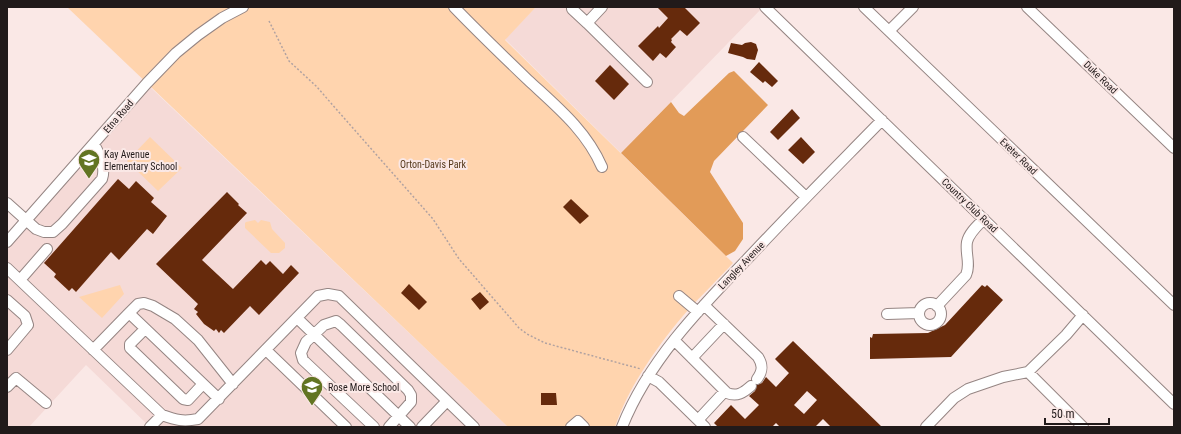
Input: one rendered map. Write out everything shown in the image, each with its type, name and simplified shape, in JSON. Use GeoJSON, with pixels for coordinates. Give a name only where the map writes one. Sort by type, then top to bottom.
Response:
{"type":"FeatureCollection","features":[{"type":"Feature","properties":{"kind":"street","name":"Etna Road"},"geometry":{"type":"LineString","coordinates":[[7,242],[147,83],[176,53],[198,34],[222,18],[243,7]]}},
{"type":"Feature","properties":{"kind":"street"},"geometry":{"type":"LineString","coordinates":[[454,7],[502,56],[563,112],[585,137],[602,167]]}},
{"type":"Feature","properties":{"kind":"street"},"geometry":{"type":"LineString","coordinates":[[572,7],[572,10],[647,82]]}},
{"type":"Feature","properties":{"kind":"street"},"geometry":{"type":"LineString","coordinates":[[587,23],[602,7]]}},
{"type":"Feature","properties":{"kind":"street","name":"Country Club Road"},"geometry":{"type":"LineString","coordinates":[[765,7],[1174,404]]}},
{"type":"Feature","properties":{"kind":"street","name":"Exeter Road"},"geometry":{"type":"LineString","coordinates":[[864,7],[1174,305]]}},
{"type":"Feature","properties":{"kind":"street"},"geometry":{"type":"LineString","coordinates":[[889,31],[913,7]]}},
{"type":"Feature","properties":{"kind":"street","name":"Duke Road"},"geometry":{"type":"LineString","coordinates":[[1028,7],[1174,148]]}},
{"type":"Feature","properties":{"kind":"street","name":"Langley Avenue"},"geometry":{"type":"LineString","coordinates":[[622,427],[630,408],[649,374],[674,340],[701,308],[806,197],[882,120]]}},
{"type":"Feature","properties":{"kind":"street"},"geometry":{"type":"LineString","coordinates":[[743,137],[806,197]]}},
{"type":"Feature","properties":{"kind":"street"},"geometry":{"type":"LineString","coordinates":[[7,203],[36,230],[53,232],[102,179],[104,172],[100,156],[94,144]]}},
{"type":"Feature","properties":{"kind":"street"},"geometry":{"type":"LineString","coordinates":[[937,306],[966,274],[968,269],[967,242],[970,235],[984,219]]}},
{"type":"Feature","properties":{"kind":"street"},"geometry":{"type":"LineString","coordinates":[[20,280],[48,249]]}},
{"type":"Feature","properties":{"kind":"street"},"geometry":{"type":"LineString","coordinates":[[7,268],[162,415],[175,420],[186,421],[198,419],[318,296],[328,294],[339,296],[474,427]]}},
{"type":"Feature","properties":{"kind":"street"},"geometry":{"type":"LineString","coordinates":[[674,340],[725,391],[734,395],[740,394],[754,383],[762,374],[763,368],[761,362],[751,349],[724,324],[701,308],[679,296]]}},
{"type":"Feature","properties":{"kind":"street"},"geometry":{"type":"LineString","coordinates":[[7,300],[25,316],[28,326],[7,350]]}},
{"type":"Feature","properties":{"kind":"street"},"geometry":{"type":"LineString","coordinates":[[93,350],[138,304],[144,302],[176,319],[198,340],[233,384]]}},
{"type":"Feature","properties":{"kind":"street"},"geometry":{"type":"LineString","coordinates":[[932,304],[937,306],[940,310],[940,318],[932,325],[925,324],[920,320],[919,313],[925,305],[932,304]]}},
{"type":"Feature","properties":{"kind":"street"},"geometry":{"type":"LineString","coordinates":[[129,313],[218,398]]}},
{"type":"Feature","properties":{"kind":"street"},"geometry":{"type":"LineString","coordinates":[[887,314],[919,313]]}},
{"type":"Feature","properties":{"kind":"street"},"geometry":{"type":"LineString","coordinates":[[926,427],[954,398],[968,389],[1003,377],[1028,372],[1066,335],[1083,315]]}},
{"type":"Feature","properties":{"kind":"street"},"geometry":{"type":"LineString","coordinates":[[297,318],[410,427]]}},
{"type":"Feature","properties":{"kind":"street"},"geometry":{"type":"LineString","coordinates":[[374,427],[304,360],[301,353],[306,342],[324,324],[336,321],[408,390],[411,396],[411,402],[389,427]]}},
{"type":"Feature","properties":{"kind":"street"},"geometry":{"type":"LineString","coordinates":[[692,358],[724,324]]}},
{"type":"Feature","properties":{"kind":"street"},"geometry":{"type":"LineString","coordinates":[[145,329],[130,344],[130,348],[140,359],[183,399],[188,400],[203,384]]}},
{"type":"Feature","properties":{"kind":"street"},"geometry":{"type":"LineString","coordinates":[[266,350],[346,427]]}},
{"type":"Feature","properties":{"kind":"street"},"geometry":{"type":"LineString","coordinates":[[1028,372],[1083,427]]}},
{"type":"Feature","properties":{"kind":"street"},"geometry":{"type":"LineString","coordinates":[[649,374],[701,424],[725,391]]}},
{"type":"Feature","properties":{"kind":"street"},"geometry":{"type":"LineString","coordinates":[[7,387],[16,378],[46,403]]}},
{"type":"Feature","properties":{"kind":"street"},"geometry":{"type":"LineString","coordinates":[[422,427],[447,401]]}},
{"type":"Feature","properties":{"kind":"street"},"geometry":{"type":"LineString","coordinates":[[150,427],[162,415]]}},
{"type":"Feature","properties":{"kind":"street"},"geometry":{"type":"LineString","coordinates":[[571,427],[578,421],[584,427]]}},
{"type":"Feature","properties":{"kind":"path"},"geometry":{"type":"LineString","coordinates":[[269,21],[289,61],[316,86],[433,219],[459,258],[519,328],[545,343],[649,374]]}},
{"type":"Feature","properties":{"kind":"shaded area"},"geometry":{"type":"Polygon","coordinates":[[[536,7],[763,7],[621,153],[505,39],[536,7]]]}},
{"type":"Feature","properties":{"kind":"shaded area"},"geometry":{"type":"Polygon","coordinates":[[[734,71],[768,105],[714,161],[710,172],[743,223],[743,239],[735,251],[726,256],[621,153],[671,102],[679,113],[684,116],[729,73],[734,71]]]}},
{"type":"Feature","properties":{"kind":"shaded area"},"geometry":{"type":"Polygon","coordinates":[[[150,87],[508,427],[150,427],[86,365],[29,427],[7,427],[7,249],[150,87]]]}},
{"type":"Feature","properties":{"kind":"green space","name":"Orton-Davis Park"},"geometry":{"type":"Polygon","coordinates":[[[67,7],[536,7],[505,40],[733,263],[697,300],[659,347],[634,386],[620,413],[615,427],[508,427],[67,7]]]}},
{"type":"Feature","properties":{"kind":"green space"},"geometry":{"type":"Polygon","coordinates":[[[150,137],[182,168],[158,191],[127,161],[150,137]]]}},
{"type":"Feature","properties":{"kind":"green space"},"geometry":{"type":"Polygon","coordinates":[[[255,220],[258,223],[261,220],[270,222],[272,229],[285,243],[285,248],[279,253],[271,253],[245,228],[246,222],[255,220]]]}},
{"type":"Feature","properties":{"kind":"green space"},"geometry":{"type":"Polygon","coordinates":[[[120,285],[124,294],[102,318],[79,297],[120,285]]]}},
{"type":"Feature","properties":{"kind":"building"},"geometry":{"type":"Polygon","coordinates":[[[657,7],[684,7],[700,23],[687,36],[680,30],[671,39],[671,42],[676,47],[666,58],[660,53],[653,61],[638,46],[668,18],[657,7]]]}},
{"type":"Feature","properties":{"kind":"building"},"geometry":{"type":"Polygon","coordinates":[[[751,42],[756,44],[758,50],[755,60],[728,53],[731,43],[742,45],[751,42]]]}},
{"type":"Feature","properties":{"kind":"building"},"geometry":{"type":"Polygon","coordinates":[[[759,62],[778,81],[772,87],[765,81],[763,83],[750,72],[759,62]]]}},
{"type":"Feature","properties":{"kind":"building"},"geometry":{"type":"Polygon","coordinates":[[[610,65],[629,84],[614,100],[595,81],[610,65]]]}},
{"type":"Feature","properties":{"kind":"building"},"geometry":{"type":"Polygon","coordinates":[[[792,109],[800,118],[778,140],[770,132],[792,109]]]}},
{"type":"Feature","properties":{"kind":"building"},"geometry":{"type":"Polygon","coordinates":[[[801,137],[815,152],[803,164],[788,150],[801,137]]]}},
{"type":"Feature","properties":{"kind":"building"},"geometry":{"type":"Polygon","coordinates":[[[118,179],[129,189],[136,181],[154,198],[151,202],[167,216],[153,234],[147,229],[119,260],[111,252],[76,292],[72,288],[69,291],[54,277],[56,274],[44,263],[118,179]]]}},
{"type":"Feature","properties":{"kind":"building"},"geometry":{"type":"Polygon","coordinates":[[[227,192],[247,213],[202,260],[233,289],[261,260],[266,265],[270,261],[283,274],[291,265],[299,273],[259,315],[250,306],[224,333],[221,330],[219,333],[216,329],[214,331],[204,324],[196,314],[198,312],[194,309],[198,304],[156,264],[227,192]]]}},
{"type":"Feature","properties":{"kind":"building"},"geometry":{"type":"Polygon","coordinates":[[[571,199],[589,216],[580,224],[563,207],[571,199]]]}},
{"type":"Feature","properties":{"kind":"building"},"geometry":{"type":"Polygon","coordinates":[[[409,284],[427,302],[419,310],[401,293],[409,284]]]}},
{"type":"Feature","properties":{"kind":"building"},"geometry":{"type":"Polygon","coordinates":[[[982,285],[985,287],[987,285],[1003,300],[951,357],[870,359],[870,337],[872,338],[873,334],[928,333],[945,325],[982,285]]]}},
{"type":"Feature","properties":{"kind":"building"},"geometry":{"type":"Polygon","coordinates":[[[480,292],[489,302],[480,310],[471,299],[480,292]]]}},
{"type":"Feature","properties":{"kind":"building"},"geometry":{"type":"Polygon","coordinates":[[[793,341],[882,427],[831,427],[823,419],[815,427],[780,427],[776,423],[772,427],[718,427],[714,423],[731,405],[745,419],[759,405],[749,396],[755,391],[757,385],[762,383],[766,377],[776,387],[789,373],[775,359],[793,341]],[[807,391],[794,405],[804,414],[817,400],[807,391]]]}},
{"type":"Feature","properties":{"kind":"building"},"geometry":{"type":"Polygon","coordinates":[[[541,393],[556,393],[557,405],[541,405],[541,393]]]}},
{"type":"Feature","properties":{"kind":"place","name":"Kay Avenue Elementary School"},"geometry":{"type":"Point","coordinates":[89,180]}},
{"type":"Feature","properties":{"kind":"place","name":"Rose More School"},"geometry":{"type":"Point","coordinates":[312,406]}}]}
